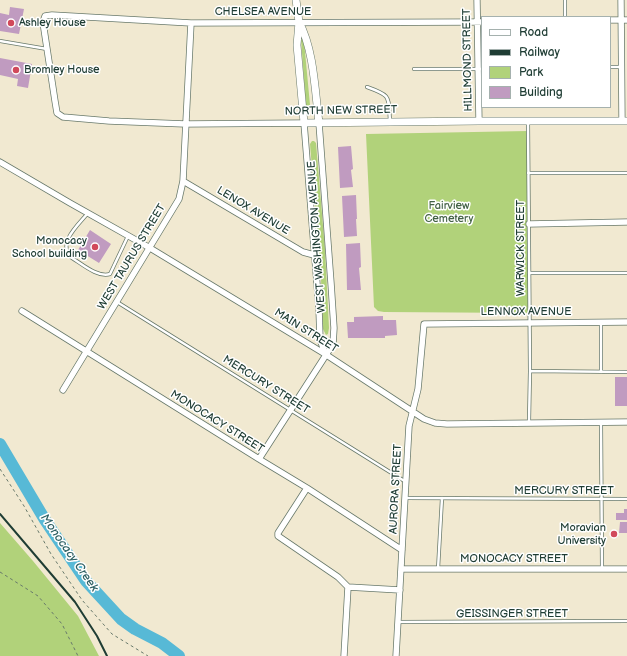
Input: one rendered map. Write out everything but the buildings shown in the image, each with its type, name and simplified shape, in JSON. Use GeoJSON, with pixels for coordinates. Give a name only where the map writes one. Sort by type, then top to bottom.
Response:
{"type":"FeatureCollection","features":[{"type":"Feature","properties":{"kind":"street"},"geometry":{"type":"LineString","coordinates":[[296,0],[299,22],[297,45],[304,123]]}},
{"type":"Feature","properties":{"kind":"street","name":"HILLMOND STREET"},"geometry":{"type":"LineString","coordinates":[[477,0],[480,22],[479,121]]}},
{"type":"Feature","properties":{"kind":"street"},"geometry":{"type":"LineString","coordinates":[[621,0],[624,20],[624,59],[622,67],[624,121]]}},
{"type":"Feature","properties":{"kind":"street","name":"CHELSEA AVENUE"},"geometry":{"type":"LineString","coordinates":[[47,49],[43,22],[45,16],[52,15],[191,23],[480,22]]}},
{"type":"Feature","properties":{"kind":"street"},"geometry":{"type":"LineString","coordinates":[[611,20],[624,20]]}},
{"type":"Feature","properties":{"kind":"street"},"geometry":{"type":"LineString","coordinates":[[299,22],[306,35],[310,53],[319,123]]}},
{"type":"Feature","properties":{"kind":"street","name":"WEST TAURUS STREET"},"geometry":{"type":"LineString","coordinates":[[63,390],[179,199],[183,181],[191,23]]}},
{"type":"Feature","properties":{"kind":"street","name":"NORTH NEW STREET"},"geometry":{"type":"LineString","coordinates":[[47,49],[57,112],[63,117],[109,121],[185,124],[624,121]]}},
{"type":"Feature","properties":{"kind":"street","name":"WEST WASHINGTON AVENUE"},"geometry":{"type":"LineString","coordinates":[[304,123],[320,339],[326,354]]}},
{"type":"Feature","properties":{"kind":"street","name":"WEST WASHINGTON AVENUE"},"geometry":{"type":"LineString","coordinates":[[319,123],[334,328],[333,344],[326,354]]}},
{"type":"Feature","properties":{"kind":"street","name":"MAIN STREET"},"geometry":{"type":"LineString","coordinates":[[0,162],[150,248],[326,354],[424,419],[435,423],[627,422]]}},
{"type":"Feature","properties":{"kind":"street","name":"LENOX AVENUE"},"geometry":{"type":"LineString","coordinates":[[183,181],[303,252],[314,255]]}},
{"type":"Feature","properties":{"kind":"street"},"geometry":{"type":"LineString","coordinates":[[529,224],[627,222]]}},
{"type":"Feature","properties":{"kind":"street","name":"MONOCACY STREET"},"geometry":{"type":"LineString","coordinates":[[22,311],[258,459],[307,488],[402,550]]}},
{"type":"Feature","properties":{"kind":"street","name":"LENNOX AVENUE"},"geometry":{"type":"LineString","coordinates":[[424,324],[627,322]]}},
{"type":"Feature","properties":{"kind":"street","name":"AURORA STREET"},"geometry":{"type":"LineString","coordinates":[[396,656],[409,426],[414,411],[421,369],[424,324]]}},
{"type":"Feature","properties":{"kind":"street"},"geometry":{"type":"LineString","coordinates":[[258,459],[326,354]]}},
{"type":"Feature","properties":{"kind":"street"},"geometry":{"type":"LineString","coordinates":[[307,488],[278,533],[278,536],[338,577],[348,587],[400,590]]}},
{"type":"Feature","properties":{"kind":"street","name":"MONOCACY STREET"},"geometry":{"type":"LineString","coordinates":[[401,569],[627,569]]}},
{"type":"Feature","properties":{"kind":"street"},"geometry":{"type":"LineString","coordinates":[[344,656],[348,587]]}},
{"type":"Feature","properties":{"kind":"lane"},"geometry":{"type":"LineString","coordinates":[[565,0],[565,16]]}},
{"type":"Feature","properties":{"kind":"lane"},"geometry":{"type":"LineString","coordinates":[[0,41],[47,49]]}},
{"type":"Feature","properties":{"kind":"lane"},"geometry":{"type":"LineString","coordinates":[[611,67],[622,67]]}},
{"type":"Feature","properties":{"kind":"lane"},"geometry":{"type":"LineString","coordinates":[[414,69],[480,69]]}},
{"type":"Feature","properties":{"kind":"lane"},"geometry":{"type":"LineString","coordinates":[[367,87],[384,93],[387,97],[390,122]]}},
{"type":"Feature","properties":{"kind":"lane","name":"WARWICK STREET"},"geometry":{"type":"LineString","coordinates":[[528,121],[529,423]]}},
{"type":"Feature","properties":{"kind":"lane"},"geometry":{"type":"LineString","coordinates":[[528,173],[627,173]]}},
{"type":"Feature","properties":{"kind":"lane"},"geometry":{"type":"LineString","coordinates":[[88,213],[68,239],[66,247],[72,258],[98,273],[104,275],[110,274],[128,236]]}},
{"type":"Feature","properties":{"kind":"lane"},"geometry":{"type":"LineString","coordinates":[[529,273],[627,273]]}},
{"type":"Feature","properties":{"kind":"lane","name":"MERCURY STREET"},"geometry":{"type":"LineString","coordinates":[[117,302],[406,482]]}},
{"type":"Feature","properties":{"kind":"lane"},"geometry":{"type":"LineString","coordinates":[[601,322],[602,372]]}},
{"type":"Feature","properties":{"kind":"lane"},"geometry":{"type":"LineString","coordinates":[[530,371],[627,372]]}},
{"type":"Feature","properties":{"kind":"lane"},"geometry":{"type":"LineString","coordinates":[[601,423],[602,569]]}},
{"type":"Feature","properties":{"kind":"lane","name":"MERCURY STREET"},"geometry":{"type":"LineString","coordinates":[[406,498],[627,499]]}},
{"type":"Feature","properties":{"kind":"lane"},"geometry":{"type":"LineString","coordinates":[[438,569],[442,498]]}},
{"type":"Feature","properties":{"kind":"lane","name":"GEISSINGER STREET"},"geometry":{"type":"LineString","coordinates":[[398,622],[627,621]]}},
{"type":"Feature","properties":{"kind":"path"},"geometry":{"type":"LineString","coordinates":[[0,469],[24,506],[51,554],[82,600],[112,634],[148,656]]}},
{"type":"Feature","properties":{"kind":"path"},"geometry":{"type":"LineString","coordinates":[[0,572],[38,596],[62,624],[78,656]]}},
{"type":"Feature","properties":{"kind":"green space"},"geometry":{"type":"Polygon","coordinates":[[[301,39],[304,41],[310,105],[306,108],[301,39]]]}},
{"type":"Feature","properties":{"kind":"green space","name":"Fairview Cemetery"},"geometry":{"type":"Polygon","coordinates":[[[528,131],[529,313],[378,311],[374,307],[366,134],[528,131]]]}},
{"type":"Feature","properties":{"kind":"green space"},"geometry":{"type":"Polygon","coordinates":[[[312,141],[316,143],[325,249],[329,328],[328,334],[326,335],[323,329],[321,279],[310,144],[312,141]]]}},
{"type":"Feature","properties":{"kind":"green space"},"geometry":{"type":"Polygon","coordinates":[[[0,523],[78,616],[99,656],[0,656],[0,523]]]}},
{"type":"Feature","properties":{"kind":"waterway","name":"Monocacy Creek"},"geometry":{"type":"LineString","coordinates":[[0,444],[45,520],[86,581],[121,619],[135,629],[162,643],[179,656]]}},
{"type":"Feature","properties":{"kind":"railway"},"geometry":{"type":"LineString","coordinates":[[0,514],[75,602],[97,636],[107,656]]}},
{"type":"Feature","properties":{"kind":"place","name":"Ashley House"},"geometry":{"type":"Point","coordinates":[11,23]}},
{"type":"Feature","properties":{"kind":"place","name":"Bromley House"},"geometry":{"type":"Point","coordinates":[16,70]}},
{"type":"Feature","properties":{"kind":"place","name":"Monocacy School building"},"geometry":{"type":"Point","coordinates":[95,247]}},
{"type":"Feature","properties":{"kind":"place","name":"Moravian University"},"geometry":{"type":"Point","coordinates":[614,534]}}]}
